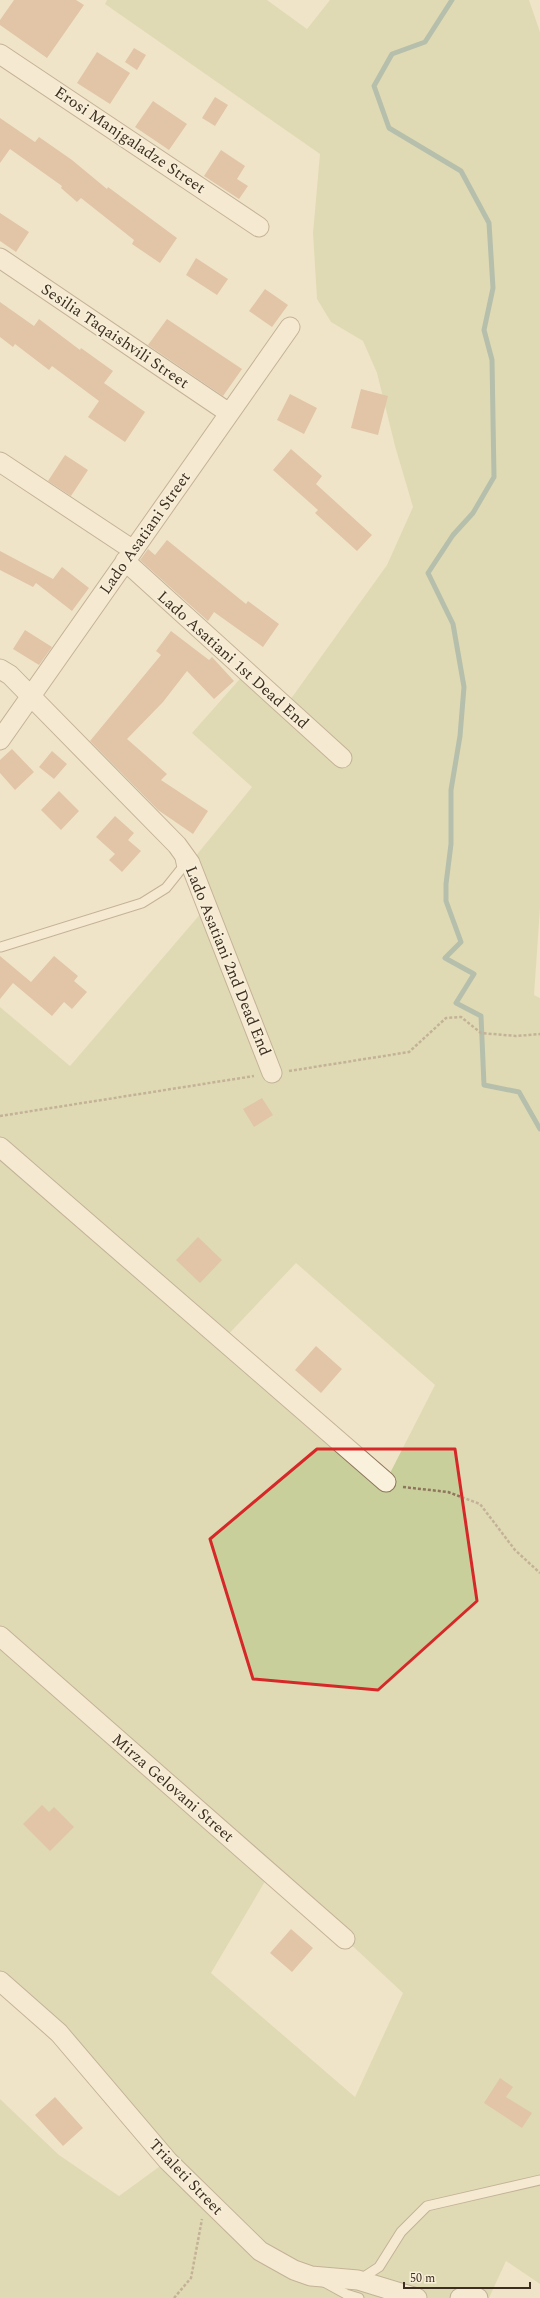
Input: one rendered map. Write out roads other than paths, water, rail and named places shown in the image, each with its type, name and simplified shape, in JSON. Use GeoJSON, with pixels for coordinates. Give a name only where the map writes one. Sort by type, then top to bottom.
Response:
{"type":"FeatureCollection","features":[{"type":"Feature","properties":{"kind":"street","name":"Erosi Manjgaladze Street"},"geometry":{"type":"LineString","coordinates":[[0,54],[259,227]]}},
{"type":"Feature","properties":{"kind":"street","name":"Sesilia Taqaishvili Street"},"geometry":{"type":"LineString","coordinates":[[0,258],[229,413]]}},
{"type":"Feature","properties":{"kind":"street","name":"Lado Asatiani Street"},"geometry":{"type":"LineString","coordinates":[[0,740],[290,326]]}},
{"type":"Feature","properties":{"kind":"street","name":"Lado Asatiani 1st Dead End"},"geometry":{"type":"LineString","coordinates":[[0,462],[129,556],[342,758]]}},
{"type":"Feature","properties":{"kind":"street","name":"Lado Asatiani 2nd Dead End"},"geometry":{"type":"LineString","coordinates":[[0,669],[10,675],[177,845],[190,863],[201,887],[272,1074]]}},
{"type":"Feature","properties":{"kind":"street"},"geometry":{"type":"LineString","coordinates":[[0,1147],[386,1482]]}},
{"type":"Feature","properties":{"kind":"street","name":"Mirza Gelovani Street"},"geometry":{"type":"LineString","coordinates":[[0,1636],[345,1939]]}},
{"type":"Feature","properties":{"kind":"street","name":"Trialeti Street"},"geometry":{"type":"LineString","coordinates":[[0,1982],[59,2033],[168,2161],[260,2251],[294,2270],[311,2276],[358,2289],[417,2298]]}},
{"type":"Feature","properties":{"kind":"street"},"geometry":{"type":"LineString","coordinates":[[460,2298],[478,2298]]}},
{"type":"Feature","properties":{"kind":"lane"},"geometry":{"type":"LineString","coordinates":[[1,947],[142,902],[166,888],[182,868],[177,845]]}},
{"type":"Feature","properties":{"kind":"lane"},"geometry":{"type":"LineString","coordinates":[[358,2289],[379,2267],[401,2232],[427,2206],[540,2180]]}},
{"type":"Feature","properties":{"kind":"waterway"},"geometry":{"type":"LineString","coordinates":[[452,0],[425,42],[392,54],[374,86],[389,128],[461,171],[489,223],[493,288],[484,330],[492,360],[494,477],[473,513],[453,535],[428,573],[453,624],[464,687],[460,736],[451,790],[451,844],[446,884],[446,901],[461,942],[445,958],[474,974],[456,1003],[481,1016],[484,1085],[519,1092],[540,1129]]}}]}
